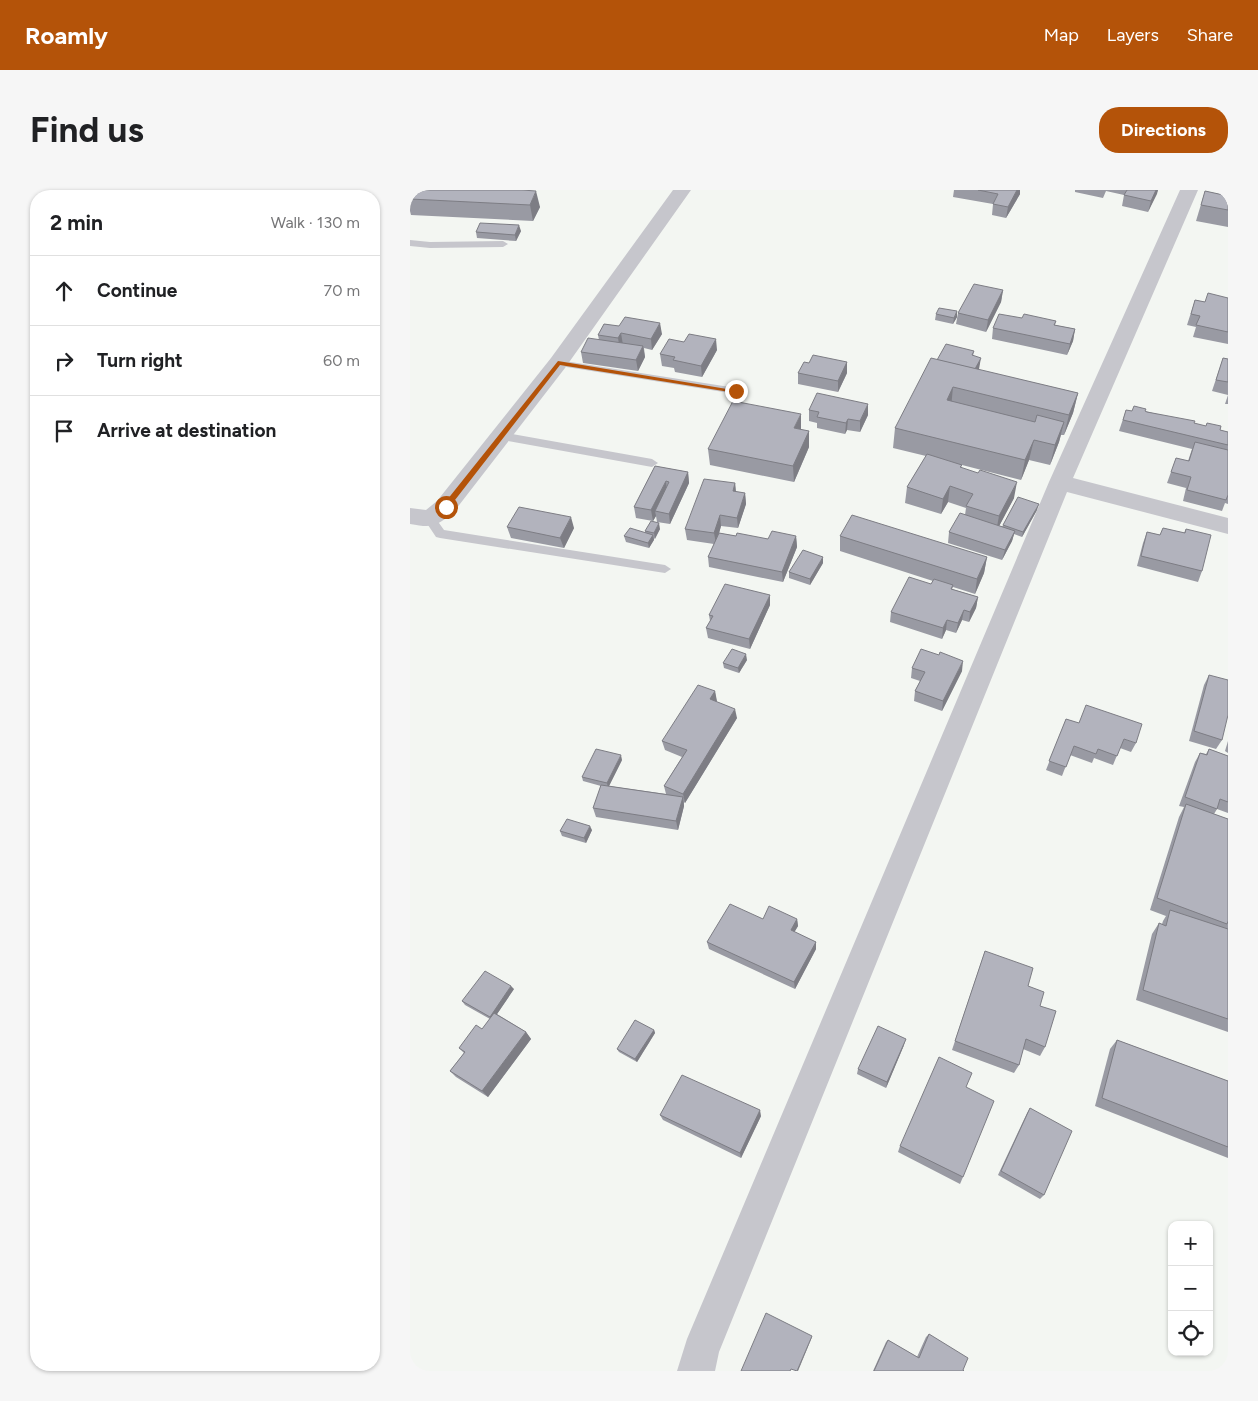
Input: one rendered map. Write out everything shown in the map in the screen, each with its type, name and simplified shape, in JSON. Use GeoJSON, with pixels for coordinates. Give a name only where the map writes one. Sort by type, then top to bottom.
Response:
{"type":"FeatureCollection","features":[{"type":"Feature","properties":{"kind":"street"},"geometry":{"type":"LineString","coordinates":[[410,516],[430,519],[446,507],[558,363],[682,190]]}},
{"type":"Feature","properties":{"kind":"street"},"geometry":{"type":"LineString","coordinates":[[696,1371],[707,1333],[1060,482],[1189,190]]}},
{"type":"Feature","properties":{"kind":"street"},"geometry":{"type":"LineString","coordinates":[[1060,482],[1228,526]]}},
{"type":"Feature","properties":{"kind":"lane"},"geometry":{"type":"LineString","coordinates":[[410,243],[503,244]]}},
{"type":"Feature","properties":{"kind":"lane"},"geometry":{"type":"LineString","coordinates":[[558,363],[736,391]]}},
{"type":"Feature","properties":{"kind":"lane"},"geometry":{"type":"LineString","coordinates":[[501,436],[652,463]]}},
{"type":"Feature","properties":{"kind":"lane"},"geometry":{"type":"LineString","coordinates":[[430,519],[440,534],[665,569]]}},
{"type":"Feature","properties":{"kind":"building"},"geometry":{"type":"Polygon","coordinates":[[[411,190],[536,191],[530,205],[410,199],[411,190]]]}},
{"type":"Feature","properties":{"kind":"building"},"geometry":{"type":"Polygon","coordinates":[[[978,190],[1017,190],[1008,207],[993,204],[998,194],[978,190]]]}},
{"type":"Feature","properties":{"kind":"building"},"geometry":{"type":"Polygon","coordinates":[[[1127,190],[1156,190],[1151,201],[1124,195],[1127,190]]]}},
{"type":"Feature","properties":{"kind":"building"},"geometry":{"type":"Polygon","coordinates":[[[1205,191],[1228,196],[1228,210],[1201,205],[1205,191]]]}},
{"type":"Feature","properties":{"kind":"building"},"geometry":{"type":"Polygon","coordinates":[[[480,223],[519,225],[515,235],[476,232],[480,223]]]}},
{"type":"Feature","properties":{"kind":"building"},"geometry":{"type":"Polygon","coordinates":[[[974,284],[1003,290],[988,320],[958,313],[974,284]]]}},
{"type":"Feature","properties":{"kind":"building"},"geometry":{"type":"Polygon","coordinates":[[[1208,293],[1228,298],[1228,332],[1196,325],[1200,316],[1191,314],[1195,300],[1205,302],[1208,293]]]}},
{"type":"Feature","properties":{"kind":"building"},"geometry":{"type":"Polygon","coordinates":[[[939,308],[957,311],[954,318],[936,314],[939,308]]]}},
{"type":"Feature","properties":{"kind":"building"},"geometry":{"type":"Polygon","coordinates":[[[999,314],[1022,318],[1024,314],[1056,321],[1054,325],[1075,329],[1070,344],[993,328],[999,314]]]}},
{"type":"Feature","properties":{"kind":"building"},"geometry":{"type":"Polygon","coordinates":[[[625,317],[660,323],[651,339],[621,333],[618,338],[598,335],[604,324],[619,326],[625,317]]]}},
{"type":"Feature","properties":{"kind":"building"},"geometry":{"type":"Polygon","coordinates":[[[689,334],[716,339],[701,366],[673,360],[675,357],[660,354],[669,339],[684,342],[689,334]]]}},
{"type":"Feature","properties":{"kind":"building"},"geometry":{"type":"Polygon","coordinates":[[[588,338],[643,346],[636,360],[581,352],[588,338]]]}},
{"type":"Feature","properties":{"kind":"building"},"geometry":{"type":"Polygon","coordinates":[[[946,344],[974,351],[972,355],[981,358],[975,369],[937,360],[946,344]]]}},
{"type":"Feature","properties":{"kind":"building"},"geometry":{"type":"Polygon","coordinates":[[[813,355],[847,362],[838,381],[798,373],[804,362],[809,363],[813,355]]]}},
{"type":"Feature","properties":{"kind":"building"},"geometry":{"type":"Polygon","coordinates":[[[931,358],[1078,393],[1069,415],[953,387],[947,400],[1035,422],[1037,415],[1064,422],[1055,445],[1034,440],[1025,460],[895,428],[931,358]]]}},
{"type":"Feature","properties":{"kind":"building"},"geometry":{"type":"Polygon","coordinates":[[[1223,358],[1228,359],[1228,382],[1216,380],[1223,358]]]}},
{"type":"Feature","properties":{"kind":"building"},"geometry":{"type":"Polygon","coordinates":[[[817,393],[868,404],[860,421],[848,419],[846,423],[817,417],[819,412],[809,410],[817,393]]]}},
{"type":"Feature","properties":{"kind":"building"},"geometry":{"type":"Polygon","coordinates":[[[733,401],[801,414],[794,428],[809,431],[793,466],[708,449],[733,401]]]}},
{"type":"Feature","properties":{"kind":"building"},"geometry":{"type":"Polygon","coordinates":[[[1134,406],[1146,409],[1145,411],[1147,412],[1195,421],[1194,423],[1206,426],[1207,423],[1221,426],[1220,430],[1228,432],[1228,445],[1123,420],[1126,410],[1132,411],[1134,406]]]}},
{"type":"Feature","properties":{"kind":"building"},"geometry":{"type":"Polygon","coordinates":[[[1195,442],[1228,450],[1228,495],[1226,500],[1187,490],[1191,477],[1171,472],[1176,458],[1189,461],[1195,442]]]}},
{"type":"Feature","properties":{"kind":"building"},"geometry":{"type":"Polygon","coordinates":[[[927,454],[962,465],[960,467],[978,473],[980,470],[1017,482],[999,516],[966,506],[973,494],[950,486],[943,499],[907,487],[927,454]]]}},
{"type":"Feature","properties":{"kind":"building"},"geometry":{"type":"Polygon","coordinates":[[[655,466],[688,472],[669,514],[655,511],[669,482],[666,481],[651,510],[634,507],[655,466]]]}},
{"type":"Feature","properties":{"kind":"building"},"geometry":{"type":"Polygon","coordinates":[[[704,479],[735,483],[733,491],[745,493],[737,518],[720,515],[714,533],[685,529],[704,479]]]}},
{"type":"Feature","properties":{"kind":"building"},"geometry":{"type":"Polygon","coordinates":[[[1018,497],[1039,504],[1023,532],[1003,525],[1018,497]]]}},
{"type":"Feature","properties":{"kind":"building"},"geometry":{"type":"Polygon","coordinates":[[[519,507],[571,517],[560,538],[507,527],[519,507]]]}},
{"type":"Feature","properties":{"kind":"building"},"geometry":{"type":"Polygon","coordinates":[[[960,513],[1015,531],[1005,550],[949,532],[960,513]]]}},
{"type":"Feature","properties":{"kind":"building"},"geometry":{"type":"Polygon","coordinates":[[[852,515],[987,557],[977,579],[840,536],[852,515]]]}},
{"type":"Feature","properties":{"kind":"building"},"geometry":{"type":"Polygon","coordinates":[[[651,521],[659,523],[654,533],[645,531],[651,521]]]}},
{"type":"Feature","properties":{"kind":"building"},"geometry":{"type":"Polygon","coordinates":[[[630,528],[653,535],[648,543],[624,536],[630,528]]]}},
{"type":"Feature","properties":{"kind":"building"},"geometry":{"type":"Polygon","coordinates":[[[1163,528],[1185,533],[1186,529],[1211,535],[1202,571],[1141,556],[1147,532],[1160,535],[1163,528]]]}},
{"type":"Feature","properties":{"kind":"building"},"geometry":{"type":"Polygon","coordinates":[[[772,531],[796,536],[782,572],[708,557],[719,533],[736,536],[737,533],[768,539],[772,531]]]}},
{"type":"Feature","properties":{"kind":"building"},"geometry":{"type":"Polygon","coordinates":[[[803,550],[823,557],[810,579],[789,572],[803,550]]]}},
{"type":"Feature","properties":{"kind":"building"},"geometry":{"type":"Polygon","coordinates":[[[909,577],[931,584],[934,579],[953,585],[951,589],[978,597],[970,612],[964,610],[958,623],[947,620],[943,628],[891,612],[909,577]]]}},
{"type":"Feature","properties":{"kind":"building"},"geometry":{"type":"Polygon","coordinates":[[[725,584],[770,595],[749,639],[706,628],[713,616],[709,615],[725,584]]]}},
{"type":"Feature","properties":{"kind":"building"},"geometry":{"type":"Polygon","coordinates":[[[732,649],[746,654],[738,668],[723,663],[732,649]]]}},
{"type":"Feature","properties":{"kind":"building"},"geometry":{"type":"Polygon","coordinates":[[[921,649],[939,655],[940,652],[963,661],[943,701],[915,691],[925,672],[912,668],[921,649]]]}},
{"type":"Feature","properties":{"kind":"building"},"geometry":{"type":"Polygon","coordinates":[[[1209,675],[1228,680],[1228,715],[1222,740],[1194,731],[1209,675]]]}},
{"type":"Feature","properties":{"kind":"building"},"geometry":{"type":"Polygon","coordinates":[[[698,685],[715,691],[710,699],[735,709],[683,794],[664,786],[687,750],[662,741],[698,685]]]}},
{"type":"Feature","properties":{"kind":"building"},"geometry":{"type":"Polygon","coordinates":[[[1086,705],[1142,724],[1136,743],[1124,739],[1117,756],[1098,749],[1096,754],[1074,746],[1066,767],[1049,761],[1066,719],[1079,723],[1086,705]]]}},
{"type":"Feature","properties":{"kind":"building"},"geometry":{"type":"Polygon","coordinates":[[[596,749],[621,755],[607,783],[582,777],[596,749]]]}},
{"type":"Feature","properties":{"kind":"building"},"geometry":{"type":"Polygon","coordinates":[[[1209,749],[1228,756],[1228,802],[1220,799],[1217,809],[1185,797],[1200,753],[1207,755],[1209,749]]]}},
{"type":"Feature","properties":{"kind":"building"},"geometry":{"type":"Polygon","coordinates":[[[601,785],[683,797],[676,821],[593,808],[601,785]]]}},
{"type":"Feature","properties":{"kind":"building"},"geometry":{"type":"Polygon","coordinates":[[[1186,804],[1228,819],[1227,924],[1157,898],[1186,804]]]}},
{"type":"Feature","properties":{"kind":"building"},"geometry":{"type":"Polygon","coordinates":[[[567,819],[590,826],[584,838],[560,831],[567,819]]]}},
{"type":"Feature","properties":{"kind":"building"},"geometry":{"type":"Polygon","coordinates":[[[730,904],[763,919],[769,906],[797,919],[791,930],[816,942],[794,982],[707,942],[730,904]]]}},
{"type":"Feature","properties":{"kind":"building"},"geometry":{"type":"Polygon","coordinates":[[[1170,910],[1228,929],[1228,1019],[1143,990],[1159,923],[1166,926],[1170,910]]]}},
{"type":"Feature","properties":{"kind":"building"},"geometry":{"type":"Polygon","coordinates":[[[985,951],[1033,968],[1028,986],[1044,992],[1040,1006],[1056,1011],[1045,1047],[1026,1039],[1019,1065],[955,1041],[985,951]]]}},
{"type":"Feature","properties":{"kind":"building"},"geometry":{"type":"Polygon","coordinates":[[[485,971],[511,986],[490,1017],[462,1001],[485,971]]]}},
{"type":"Feature","properties":{"kind":"building"},"geometry":{"type":"Polygon","coordinates":[[[494,1013],[526,1032],[482,1091],[450,1071],[465,1052],[459,1048],[476,1025],[482,1029],[494,1013]]]}},
{"type":"Feature","properties":{"kind":"building"},"geometry":{"type":"Polygon","coordinates":[[[635,1020],[654,1030],[635,1059],[617,1049],[635,1020]]]}},
{"type":"Feature","properties":{"kind":"building"},"geometry":{"type":"Polygon","coordinates":[[[878,1026],[906,1039],[887,1082],[858,1069],[878,1026]]]}},
{"type":"Feature","properties":{"kind":"building"},"geometry":{"type":"Polygon","coordinates":[[[1117,1040],[1228,1081],[1228,1147],[1102,1098],[1117,1040]]]}},
{"type":"Feature","properties":{"kind":"building"},"geometry":{"type":"Polygon","coordinates":[[[939,1057],[972,1073],[966,1087],[994,1101],[963,1177],[900,1146],[939,1057]]]}},
{"type":"Feature","properties":{"kind":"building"},"geometry":{"type":"Polygon","coordinates":[[[682,1075],[760,1110],[740,1153],[660,1115],[682,1075]]]}},
{"type":"Feature","properties":{"kind":"building"},"geometry":{"type":"Polygon","coordinates":[[[1030,1108],[1072,1131],[1044,1195],[1001,1171],[1030,1108]]]}},
{"type":"Feature","properties":{"kind":"building"},"geometry":{"type":"Polygon","coordinates":[[[766,1313],[812,1336],[797,1371],[791,1369],[790,1371],[741,1371],[766,1313]]]}},
{"type":"Feature","properties":{"kind":"building"},"geometry":{"type":"Polygon","coordinates":[[[929,1334],[968,1358],[964,1371],[874,1371],[888,1340],[919,1358],[929,1334]]]}},
{"type":"Feature","properties":{"kind":"route"},"geometry":{"type":"LineString","coordinates":[[446,507],[558,363],[736,391]]}}]}
